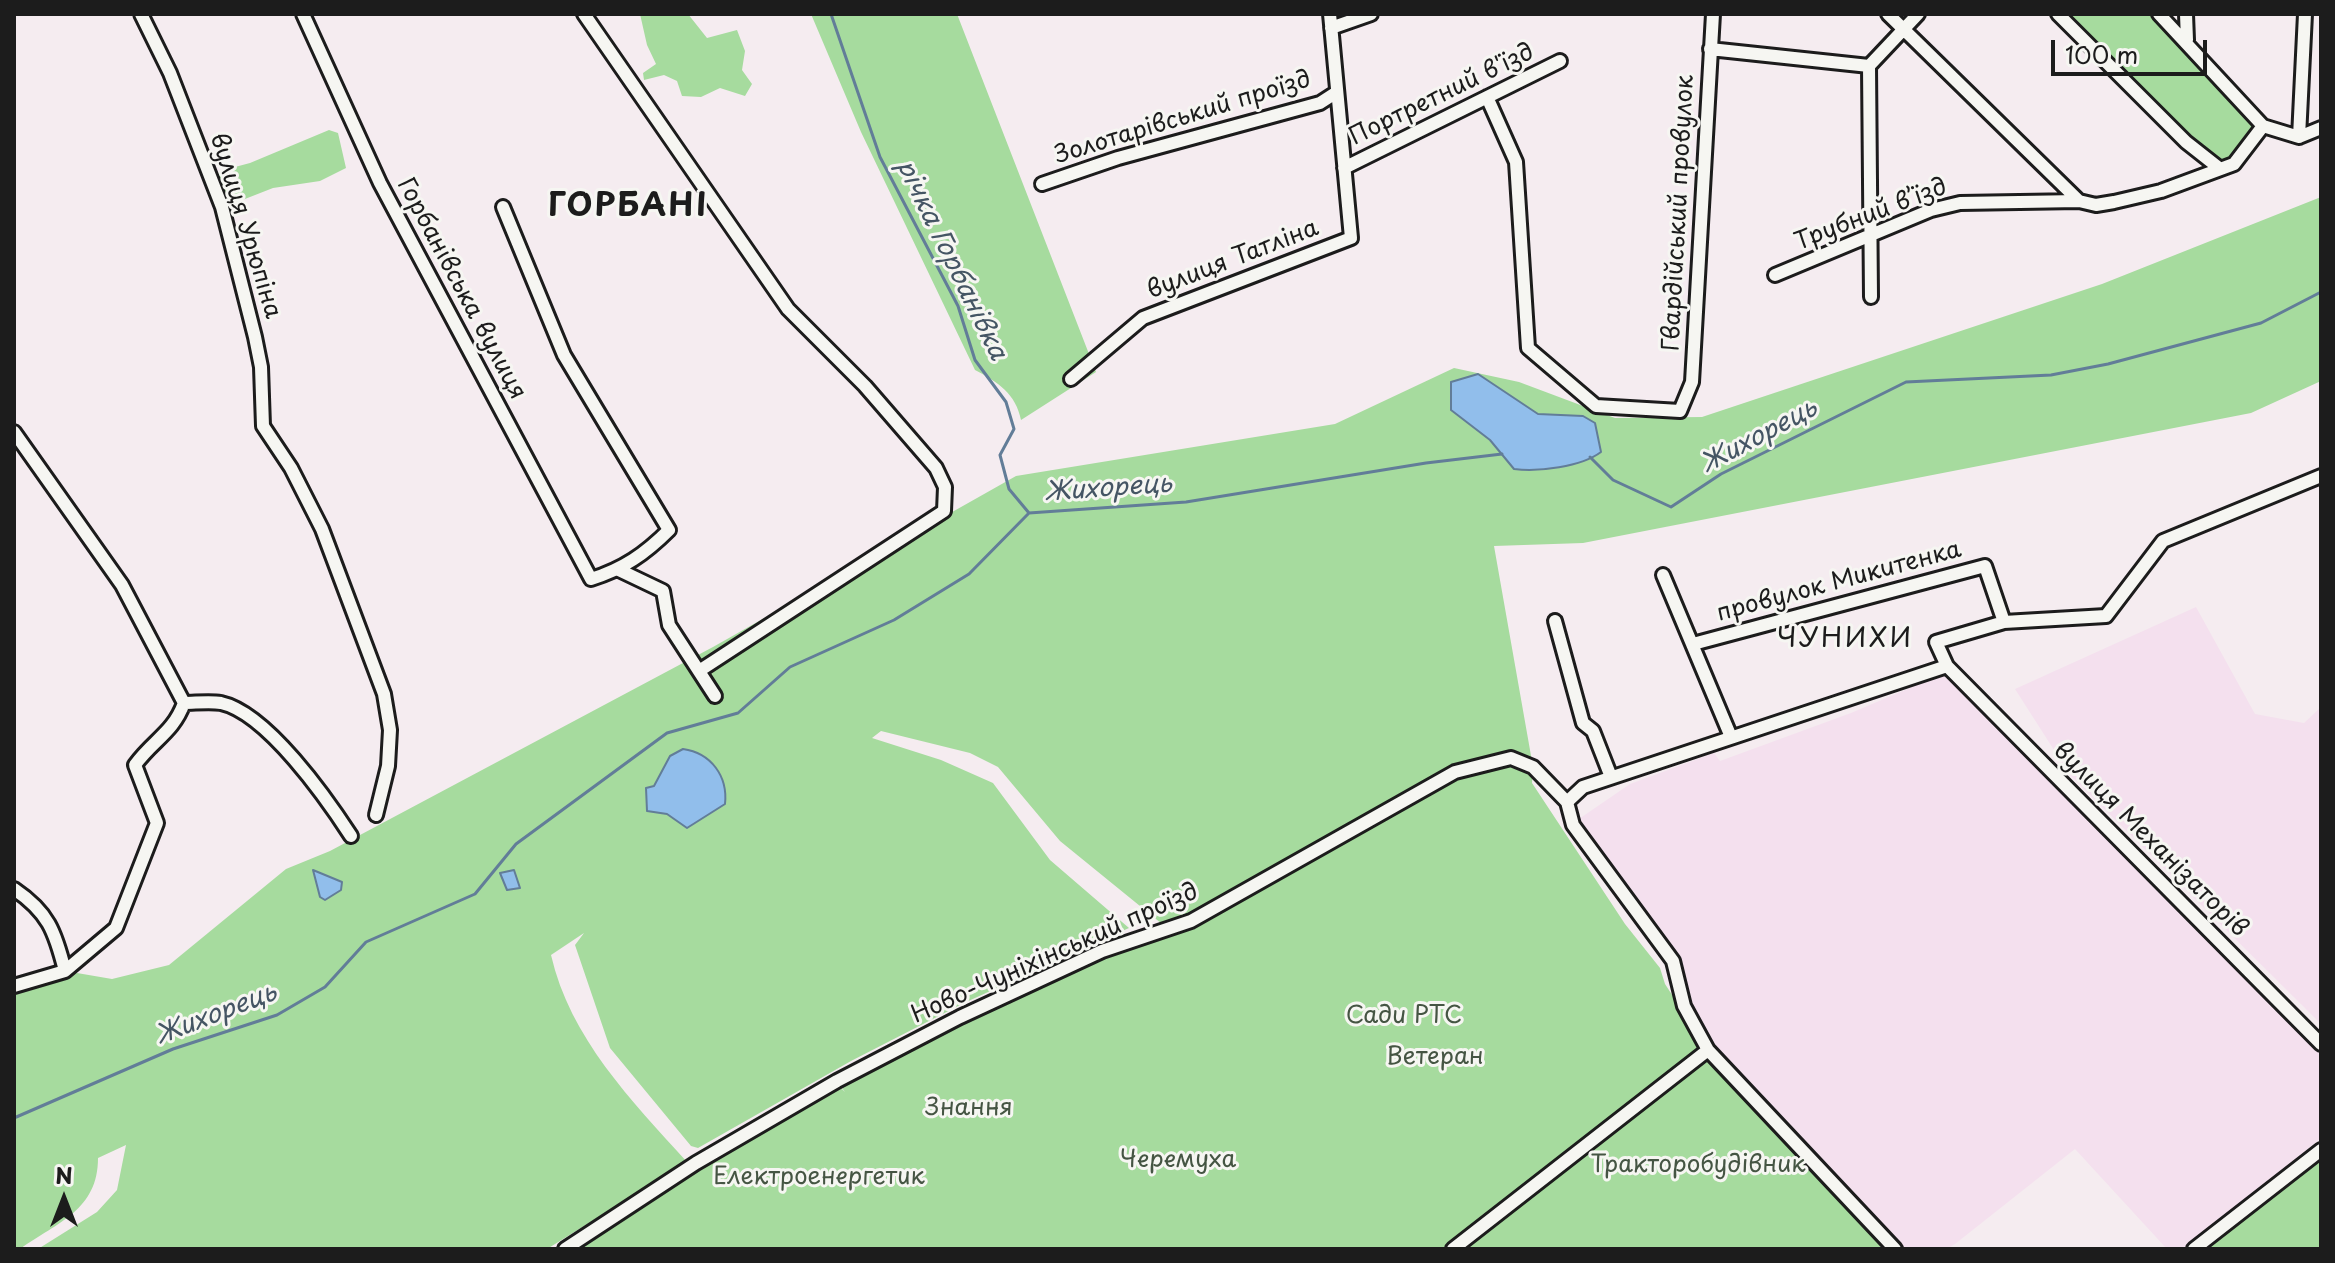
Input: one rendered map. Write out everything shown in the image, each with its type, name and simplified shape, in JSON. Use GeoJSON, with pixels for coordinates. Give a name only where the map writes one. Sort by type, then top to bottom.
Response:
{"type":"FeatureCollection","features":[{"type":"Feature","properties":{"kind":"street","name":"вулиця Урюпіна"},"geometry":{"type":"LineString","coordinates":[[141,14],[170,73],[222,207],[261,367],[263,426],[291,468],[322,529],[384,694],[390,730],[388,766],[376,815]]}},
{"type":"Feature","properties":{"kind":"street","name":"Горбанівська вулиця"},"geometry":{"type":"LineString","coordinates":[[303,14],[380,183],[591,579],[619,570]]}},
{"type":"Feature","properties":{"kind":"street"},"geometry":{"type":"LineString","coordinates":[[584,14],[788,309],[865,386],[936,468],[945,487],[944,511],[699,671]]}},
{"type":"Feature","properties":{"kind":"street","name":"вулиця Татліна"},"geometry":{"type":"LineString","coordinates":[[1071,379],[1143,318],[1351,238],[1330,14]]}},
{"type":"Feature","properties":{"kind":"street"},"geometry":{"type":"LineString","coordinates":[[1331,28],[1371,14]]}},
{"type":"Feature","properties":{"kind":"street","name":"Гвардійський провулок"},"geometry":{"type":"LineString","coordinates":[[1487,97],[1516,162],[1528,348],[1596,406],[1680,411],[1692,382],[1713,14]]}},
{"type":"Feature","properties":{"kind":"street"},"geometry":{"type":"LineString","coordinates":[[1888,14],[2079,201]]}},
{"type":"Feature","properties":{"kind":"street"},"geometry":{"type":"LineString","coordinates":[[1871,297],[1869,66],[1918,14]]}},
{"type":"Feature","properties":{"kind":"street"},"geometry":{"type":"LineString","coordinates":[[2058,14],[2186,142],[2219,168]]}},
{"type":"Feature","properties":{"kind":"street"},"geometry":{"type":"LineString","coordinates":[[2159,14],[2187,40],[2263,126],[2299,137],[2321,128]]}},
{"type":"Feature","properties":{"kind":"street"},"geometry":{"type":"LineString","coordinates":[[2186,14],[2187,40]]}},
{"type":"Feature","properties":{"kind":"street"},"geometry":{"type":"LineString","coordinates":[[2299,137],[2305,14]]}},
{"type":"Feature","properties":{"kind":"street"},"geometry":{"type":"LineString","coordinates":[[1710,49],[1869,66]]}},
{"type":"Feature","properties":{"kind":"street","name":"Портретний в'їзд"},"geometry":{"type":"LineString","coordinates":[[1344,168],[1560,61]]}},
{"type":"Feature","properties":{"kind":"street","name":"Золотарівський проїзд"},"geometry":{"type":"LineString","coordinates":[[1042,184],[1118,158],[1320,103],[1337,92]]}},
{"type":"Feature","properties":{"kind":"street","name":"Трубний в’їзд"},"geometry":{"type":"LineString","coordinates":[[1775,275],[1931,210],[1960,203],[2079,201],[2096,205],[2161,191],[2234,164],[2263,126]]}},
{"type":"Feature","properties":{"kind":"street"},"geometry":{"type":"LineString","coordinates":[[503,207],[564,355],[669,530],[646,552],[619,570]]}},
{"type":"Feature","properties":{"kind":"street"},"geometry":{"type":"LineString","coordinates":[[14,432],[122,585],[184,703],[176,725],[146,749],[135,765],[157,823],[116,928],[65,971],[14,986]]}},
{"type":"Feature","properties":{"kind":"street"},"geometry":{"type":"LineString","coordinates":[[1895,1249],[1708,1050],[1684,1006],[1673,961],[1573,825],[1567,802],[1583,787],[1947,666],[1936,642],[2004,622],[2106,616],[2163,541],[2321,476]]}},
{"type":"Feature","properties":{"kind":"street","name":"провулок Микитенка"},"geometry":{"type":"LineString","coordinates":[[1693,644],[1985,566],[2004,622]]}},
{"type":"Feature","properties":{"kind":"street"},"geometry":{"type":"LineString","coordinates":[[619,570],[663,591],[669,625],[715,696]]}},
{"type":"Feature","properties":{"kind":"street"},"geometry":{"type":"LineString","coordinates":[[1663,575],[1731,737]]}},
{"type":"Feature","properties":{"kind":"street"},"geometry":{"type":"LineString","coordinates":[[1555,621],[1583,723],[1593,731],[1611,777]]}},
{"type":"Feature","properties":{"kind":"street","name":"вулиця Механізаторів"},"geometry":{"type":"LineString","coordinates":[[1947,666],[2321,1044]]}},
{"type":"Feature","properties":{"kind":"street"},"geometry":{"type":"LineString","coordinates":[[184,703],[222,703],[271,736],[315,780],[351,836]]}},
{"type":"Feature","properties":{"kind":"street","name":"Ново-Чуніхінський проїзд"},"geometry":{"type":"LineString","coordinates":[[565,1249],[696,1163],[837,1081],[960,1017],[1102,951],[1191,921],[1455,772],[1511,758],[1533,767],[1567,802]]}},
{"type":"Feature","properties":{"kind":"street"},"geometry":{"type":"LineString","coordinates":[[14,889],[40,906],[51,926],[65,971]]}},
{"type":"Feature","properties":{"kind":"street"},"geometry":{"type":"LineString","coordinates":[[1453,1249],[1708,1050]]}},
{"type":"Feature","properties":{"kind":"street"},"geometry":{"type":"LineString","coordinates":[[2194,1249],[2321,1150]]}},
{"type":"Feature","properties":{"kind":"shaded area"},"geometry":{"type":"Polygon","coordinates":[[[2196,607],[2255,714],[2304,723],[2321,707],[2321,1024],[2070,775],[2015,689],[2196,607]]]}},
{"type":"Feature","properties":{"kind":"shaded area"},"geometry":{"type":"Polygon","coordinates":[[[1945,673],[2321,1050],[2321,1138],[2186,1249],[2167,1249],[2075,1149],[1955,1244],[1946,1249],[1900,1249],[1710,1047],[1687,1006],[1683,979],[1576,821],[1630,784],[1714,753],[1720,761],[1851,713],[1945,673]]]}},
{"type":"Feature","properties":{"kind":"green space"},"geometry":{"type":"Polygon","coordinates":[[[640,14],[688,14],[707,38],[737,30],[745,51],[742,70],[752,84],[745,96],[720,88],[701,97],[682,96],[677,81],[664,75],[644,80],[643,73],[656,64],[647,45],[640,14]]]}},
{"type":"Feature","properties":{"kind":"green space"},"geometry":{"type":"Polygon","coordinates":[[[811,14],[957,14],[1096,372],[1021,420],[1015,403],[1005,390],[975,370],[861,132],[811,14]]]}},
{"type":"Feature","properties":{"kind":"green space"},"geometry":{"type":"Polygon","coordinates":[[[2063,14],[2152,14],[2253,118],[2254,134],[2238,154],[2218,163],[2063,14]]]}},
{"type":"Feature","properties":{"kind":"green space"},"geometry":{"type":"Polygon","coordinates":[[[329,130],[338,133],[346,168],[320,181],[273,188],[227,206],[216,177],[220,171],[250,163],[329,130]]]}},
{"type":"Feature","properties":{"kind":"green space"},"geometry":{"type":"Polygon","coordinates":[[[2321,197],[2321,381],[2251,413],[1583,543],[1494,546],[1533,767],[1532,783],[1625,924],[1660,968],[1665,984],[1708,1050],[1883,1249],[568,1249],[835,1082],[845,1092],[837,1081],[1077,964],[1167,928],[1060,841],[998,767],[970,753],[881,731],[872,738],[941,760],[993,783],[1050,860],[1129,928],[964,1003],[851,1061],[698,1148],[691,1146],[610,1048],[575,945],[584,933],[551,955],[572,1014],[624,1091],[687,1162],[547,1249],[38,1249],[97,1212],[117,1190],[126,1145],[98,1158],[91,1190],[73,1213],[20,1249],[14,1249],[14,994],[77,973],[112,979],[169,965],[286,869],[330,851],[713,647],[1016,476],[1335,424],[1454,368],[1519,382],[1615,418],[1702,417],[2102,284],[2321,197]]]}},
{"type":"Feature","properties":{"kind":"green space"},"geometry":{"type":"Polygon","coordinates":[[[2321,1152],[2321,1249],[2205,1249],[2321,1152]]]}},
{"type":"Feature","properties":{"kind":"water"},"geometry":{"type":"Polygon","coordinates":[[[1478,374],[1538,414],[1583,416],[1595,423],[1601,452],[1559,467],[1514,469],[1490,440],[1451,410],[1451,382],[1478,374]]]}},
{"type":"Feature","properties":{"kind":"water"},"geometry":{"type":"Polygon","coordinates":[[[683,749],[702,755],[716,768],[725,794],[725,804],[687,828],[667,814],[647,811],[646,788],[654,786],[670,756],[683,749]]]}},
{"type":"Feature","properties":{"kind":"water"},"geometry":{"type":"Polygon","coordinates":[[[313,870],[342,882],[341,890],[325,900],[320,897],[313,870]]]}},
{"type":"Feature","properties":{"kind":"water"},"geometry":{"type":"Polygon","coordinates":[[[514,870],[520,888],[507,890],[500,873],[514,870]]]}},
{"type":"Feature","properties":{"kind":"waterway","name":"річка Горбанівка"},"geometry":{"type":"LineString","coordinates":[[831,14],[880,157],[958,306],[975,360],[1006,402],[1014,429],[1000,455],[1009,489],[1029,513]]}},
{"type":"Feature","properties":{"kind":"waterway","name":"Жихорець"},"geometry":{"type":"LineString","coordinates":[[1590,457],[1613,480],[1671,507],[1721,474],[1906,382],[2051,375],[2108,364],[2261,323],[2321,292]]}},
{"type":"Feature","properties":{"kind":"waterway","name":"Жихорець"},"geometry":{"type":"LineString","coordinates":[[14,1118],[173,1049],[277,1015],[325,987],[366,942],[475,894],[516,844],[667,733],[738,713],[790,667],[894,620],[969,574],[1029,513],[1186,502],[1426,463],[1502,454]]}},
{"type":"Feature","properties":{"kind":"district","name":"ГОРБАНІ"},"geometry":{"type":"Point","coordinates":[628,207]}},
{"type":"Feature","properties":{"kind":"district","name":"ЧУНИХИ"},"geometry":{"type":"Point","coordinates":[1845,639]}},
{"type":"Feature","properties":{"kind":"park label","name":"Сади РТС"},"geometry":{"type":"Point","coordinates":[1404,1016]}},
{"type":"Feature","properties":{"kind":"park label","name":"Ветеран"},"geometry":{"type":"Point","coordinates":[1435,1057]}},
{"type":"Feature","properties":{"kind":"park label","name":"Знання"},"geometry":{"type":"Point","coordinates":[969,1108]}},
{"type":"Feature","properties":{"kind":"park label","name":"Черемуха"},"geometry":{"type":"Point","coordinates":[1178,1160]}},
{"type":"Feature","properties":{"kind":"park label","name":"Тракторобудівник"},"geometry":{"type":"Point","coordinates":[1698,1165]}},
{"type":"Feature","properties":{"kind":"park label","name":"Електроенергетик"},"geometry":{"type":"Point","coordinates":[819,1177]}}]}
